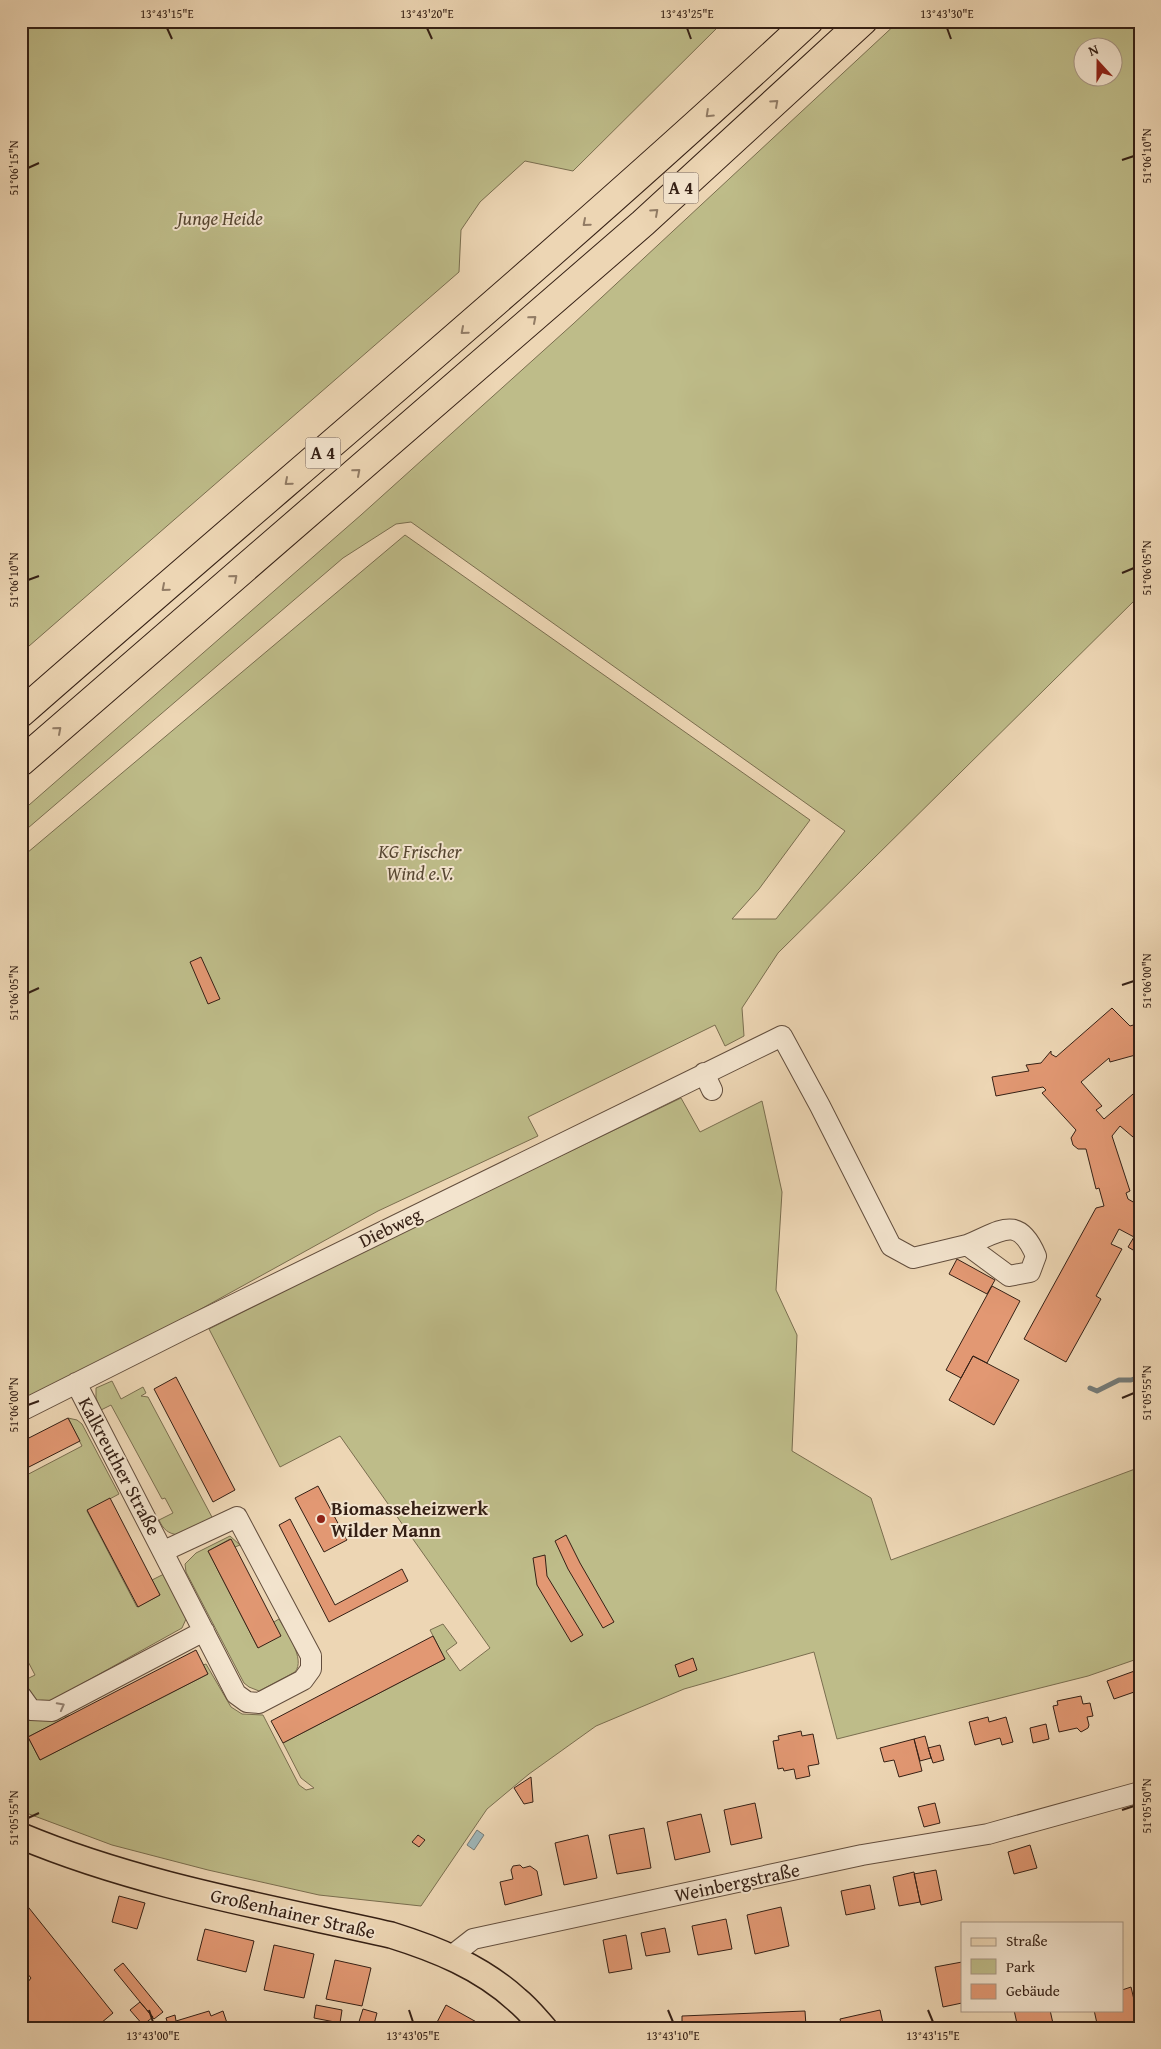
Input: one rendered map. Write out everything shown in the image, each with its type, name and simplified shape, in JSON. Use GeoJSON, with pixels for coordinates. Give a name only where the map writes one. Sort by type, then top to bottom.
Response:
{"type":"FeatureCollection","features":[{"type":"Feature","properties":{"kind":"highway","name":"A 4"},"geometry":{"type":"LineString","coordinates":[[21,713],[455,339],[689,133],[809,21]]}},
{"type":"Feature","properties":{"kind":"highway","name":"A 4"},"geometry":{"type":"LineString","coordinates":[[21,762],[643,223],[863,21]]}},
{"type":"Feature","properties":{"kind":"main road","name":"Großenhainer Straße"},"geometry":{"type":"LineString","coordinates":[[21,1836],[92,1862],[180,1887],[391,1935],[422,1945],[450,1957],[500,1986],[518,2001],[544,2028]]}},
{"type":"Feature","properties":{"kind":"street","name":"Diebweg"},"geometry":{"type":"LineString","coordinates":[[76,1383],[708,1081],[744,1052],[782,1036],[891,1246],[913,1258],[967,1245]]}},
{"type":"Feature","properties":{"kind":"street","name":"Kalkreuther Straße"},"geometry":{"type":"LineString","coordinates":[[21,1411],[76,1383],[236,1694],[247,1702],[259,1703],[302,1680],[311,1669],[311,1656],[237,1517],[164,1551]]}},
{"type":"Feature","properties":{"kind":"street"},"geometry":{"type":"LineString","coordinates":[[21,1696],[31,1710],[52,1711],[204,1631]]}},
{"type":"Feature","properties":{"kind":"street","name":"Weinbergstraße"},"geometry":{"type":"LineString","coordinates":[[450,1957],[473,1939],[862,1855],[988,1834],[1140,1792]]}},
{"type":"Feature","properties":{"kind":"green space","name":"Junge Heide"},"geometry":{"type":"Polygon","coordinates":[[[21,21],[724,21],[573,171],[525,161],[480,202],[461,230],[459,272],[21,653],[21,21]]]}},
{"type":"Feature","properties":{"kind":"green space","name":"KG Frischer Wind e.V."},"geometry":{"type":"Polygon","coordinates":[[[899,21],[1140,21],[1140,595],[778,953],[742,1008],[744,1036],[725,1046],[715,1025],[528,1117],[538,1136],[378,1211],[199,1310],[21,1403],[21,858],[405,535],[810,820],[759,889],[732,919],[776,919],[845,831],[411,522],[396,524],[343,558],[21,834],[21,812],[361,515],[573,324],[899,21]]]}},
{"type":"Feature","properties":{"kind":"green space"},"geometry":{"type":"Polygon","coordinates":[[[681,1098],[700,1132],[762,1101],[782,1192],[776,1290],[797,1335],[792,1451],[871,1498],[891,1560],[1135,1469],[1140,1469],[1140,1658],[1088,1676],[837,1739],[814,1652],[684,1689],[596,1726],[529,1774],[487,1809],[421,1906],[319,1895],[208,1870],[112,1845],[21,1811],[21,1720],[37,1717],[69,1716],[28,1737],[40,1760],[208,1674],[203,1665],[206,1664],[231,1707],[242,1714],[263,1715],[299,1785],[306,1790],[314,1788],[301,1778],[283,1743],[445,1659],[430,1630],[443,1624],[457,1643],[446,1651],[460,1671],[490,1648],[340,1436],[280,1467],[209,1329],[388,1239],[681,1098]]]}},
{"type":"Feature","properties":{"kind":"green space"},"geometry":{"type":"Polygon","coordinates":[[[112,1381],[121,1399],[143,1387],[146,1393],[141,1396],[148,1397],[213,1519],[179,1535],[169,1532],[162,1526],[159,1520],[173,1513],[165,1498],[162,1499],[111,1405],[101,1410],[96,1398],[96,1388],[112,1381]]]}},
{"type":"Feature","properties":{"kind":"green space"},"geometry":{"type":"Polygon","coordinates":[[[68,1418],[77,1420],[82,1424],[119,1494],[87,1511],[137,1607],[160,1595],[152,1580],[164,1574],[186,1619],[182,1628],[51,1701],[33,1701],[21,1689],[21,1682],[35,1675],[21,1648],[21,1478],[82,1446],[68,1418]]]}},
{"type":"Feature","properties":{"kind":"green space"},"geometry":{"type":"Polygon","coordinates":[[[230,1536],[240,1545],[235,1547],[230,1539],[208,1551],[258,1648],[274,1622],[279,1619],[297,1653],[298,1667],[295,1672],[259,1691],[244,1683],[186,1572],[185,1564],[196,1553],[230,1536]]]}},
{"type":"Feature","properties":{"kind":"water"},"geometry":{"type":"Polygon","coordinates":[[[477,1830],[484,1835],[474,1850],[467,1845],[477,1830]]]}},
{"type":"Feature","properties":{"kind":"building"},"geometry":{"type":"Polygon","coordinates":[[[201,957],[220,999],[208,1004],[190,962],[201,957]]]}},
{"type":"Feature","properties":{"kind":"building"},"geometry":{"type":"Polygon","coordinates":[[[1112,1008],[1130,1026],[1140,1023],[1140,1028],[1137,1029],[1140,1035],[1134,1037],[1139,1054],[1110,1062],[1109,1058],[1081,1082],[1102,1106],[1096,1110],[1104,1119],[1140,1088],[1140,1130],[1133,1137],[1120,1126],[1112,1136],[1130,1191],[1126,1193],[1128,1199],[1140,1206],[1140,1261],[1135,1258],[1138,1253],[1128,1247],[1134,1237],[1119,1229],[1111,1244],[1122,1249],[1096,1296],[1101,1299],[1066,1362],[1024,1339],[1096,1208],[1104,1206],[1099,1188],[1096,1189],[1086,1149],[1078,1149],[1073,1145],[1071,1138],[1076,1130],[1042,1093],[1046,1090],[1043,1087],[996,1096],[992,1077],[1029,1071],[1026,1065],[1041,1063],[1051,1051],[1051,1054],[1056,1057],[1112,1008]]]}},
{"type":"Feature","properties":{"kind":"building"},"geometry":{"type":"Polygon","coordinates":[[[957,1259],[995,1280],[987,1294],[949,1274],[957,1259]]]}},
{"type":"Feature","properties":{"kind":"building"},"geometry":{"type":"Polygon","coordinates":[[[992,1286],[1020,1301],[987,1363],[973,1356],[961,1378],[946,1370],[992,1286]]]}},
{"type":"Feature","properties":{"kind":"building"},"geometry":{"type":"Polygon","coordinates":[[[973,1356],[1019,1380],[994,1425],[949,1400],[973,1356]]]}},
{"type":"Feature","properties":{"kind":"building"},"geometry":{"type":"Polygon","coordinates":[[[176,1377],[235,1490],[213,1502],[154,1389],[176,1377]]]}},
{"type":"Feature","properties":{"kind":"building"},"geometry":{"type":"Polygon","coordinates":[[[68,1418],[80,1441],[21,1471],[21,1442],[68,1418]]]}},
{"type":"Feature","properties":{"kind":"building","name":"Biomasseheizwerk Wilder Mann"},"geometry":{"type":"Polygon","coordinates":[[[318,1486],[347,1540],[324,1552],[295,1498],[318,1486]]]}},
{"type":"Feature","properties":{"kind":"building"},"geometry":{"type":"Polygon","coordinates":[[[110,1498],[160,1595],[138,1607],[87,1510],[110,1498]]]}},
{"type":"Feature","properties":{"kind":"building"},"geometry":{"type":"Polygon","coordinates":[[[290,1519],[335,1605],[402,1569],[408,1581],[329,1622],[279,1525],[290,1519]]]}},
{"type":"Feature","properties":{"kind":"building"},"geometry":{"type":"Polygon","coordinates":[[[566,1535],[614,1622],[603,1628],[568,1569],[555,1541],[566,1535]]]}},
{"type":"Feature","properties":{"kind":"building"},"geometry":{"type":"Polygon","coordinates":[[[231,1539],[281,1636],[258,1648],[208,1551],[231,1539]]]}},
{"type":"Feature","properties":{"kind":"building"},"geometry":{"type":"Polygon","coordinates":[[[545,1555],[547,1576],[583,1635],[571,1642],[537,1585],[533,1558],[545,1555]]]}},
{"type":"Feature","properties":{"kind":"building"},"geometry":{"type":"Polygon","coordinates":[[[433,1636],[445,1659],[283,1743],[271,1721],[433,1636]]]}},
{"type":"Feature","properties":{"kind":"building"},"geometry":{"type":"Polygon","coordinates":[[[196,1650],[208,1674],[40,1760],[28,1737],[196,1650]]]}},
{"type":"Feature","properties":{"kind":"building"},"geometry":{"type":"Polygon","coordinates":[[[693,1658],[697,1670],[679,1677],[675,1665],[693,1658]]]}},
{"type":"Feature","properties":{"kind":"building"},"geometry":{"type":"Polygon","coordinates":[[[1140,1669],[1140,1690],[1114,1699],[1107,1681],[1140,1669]]]}},
{"type":"Feature","properties":{"kind":"building"},"geometry":{"type":"Polygon","coordinates":[[[1081,1696],[1083,1704],[1090,1703],[1093,1716],[1087,1717],[1088,1728],[1081,1732],[1077,1728],[1059,1732],[1053,1706],[1058,1705],[1057,1701],[1081,1696]]]}},
{"type":"Feature","properties":{"kind":"building"},"geometry":{"type":"Polygon","coordinates":[[[988,1717],[989,1722],[1006,1717],[1013,1742],[1002,1745],[1000,1738],[975,1745],[969,1722],[988,1717]]]}},
{"type":"Feature","properties":{"kind":"building"},"geometry":{"type":"Polygon","coordinates":[[[1046,1724],[1049,1739],[1033,1743],[1030,1728],[1046,1724]]]}},
{"type":"Feature","properties":{"kind":"building"},"geometry":{"type":"Polygon","coordinates":[[[801,1731],[802,1736],[813,1734],[819,1764],[808,1766],[810,1776],[796,1779],[794,1769],[784,1771],[783,1768],[778,1769],[773,1741],[779,1740],[778,1736],[801,1731]]]}},
{"type":"Feature","properties":{"kind":"building"},"geometry":{"type":"Polygon","coordinates":[[[925,1736],[931,1758],[920,1761],[914,1739],[925,1736]]]}},
{"type":"Feature","properties":{"kind":"building"},"geometry":{"type":"Polygon","coordinates":[[[914,1739],[922,1771],[899,1777],[894,1760],[884,1762],[880,1748],[914,1739]]]}},
{"type":"Feature","properties":{"kind":"building"},"geometry":{"type":"Polygon","coordinates":[[[940,1745],[944,1760],[933,1763],[928,1748],[940,1745]]]}},
{"type":"Feature","properties":{"kind":"building"},"geometry":{"type":"Polygon","coordinates":[[[531,1777],[533,1802],[524,1804],[514,1788],[531,1777]]]}},
{"type":"Feature","properties":{"kind":"building"},"geometry":{"type":"Polygon","coordinates":[[[755,1803],[762,1838],[731,1845],[724,1810],[755,1803]]]}},
{"type":"Feature","properties":{"kind":"building"},"geometry":{"type":"Polygon","coordinates":[[[935,1803],[940,1823],[924,1827],[918,1807],[935,1803]]]}},
{"type":"Feature","properties":{"kind":"building"},"geometry":{"type":"Polygon","coordinates":[[[701,1814],[710,1852],[675,1860],[667,1822],[701,1814]]]}},
{"type":"Feature","properties":{"kind":"building"},"geometry":{"type":"Polygon","coordinates":[[[644,1828],[651,1868],[617,1874],[609,1835],[644,1828]]]}},
{"type":"Feature","properties":{"kind":"building"},"geometry":{"type":"Polygon","coordinates":[[[418,1835],[425,1840],[419,1847],[412,1842],[418,1835]]]}},
{"type":"Feature","properties":{"kind":"building"},"geometry":{"type":"Polygon","coordinates":[[[588,1835],[597,1878],[564,1885],[555,1843],[588,1835]]]}},
{"type":"Feature","properties":{"kind":"building"},"geometry":{"type":"Polygon","coordinates":[[[1030,1845],[1037,1868],[1014,1874],[1008,1852],[1030,1845]]]}},
{"type":"Feature","properties":{"kind":"building"},"geometry":{"type":"Polygon","coordinates":[[[520,1865],[523,1868],[530,1866],[537,1871],[542,1895],[505,1905],[500,1882],[513,1879],[511,1870],[513,1866],[520,1865]]]}},
{"type":"Feature","properties":{"kind":"building"},"geometry":{"type":"Polygon","coordinates":[[[936,1870],[942,1900],[921,1905],[914,1874],[936,1870]]]}},
{"type":"Feature","properties":{"kind":"building"},"geometry":{"type":"Polygon","coordinates":[[[914,1872],[920,1902],[899,1906],[893,1877],[914,1872]]]}},
{"type":"Feature","properties":{"kind":"building"},"geometry":{"type":"Polygon","coordinates":[[[870,1885],[875,1909],[846,1915],[841,1891],[870,1885]]]}},
{"type":"Feature","properties":{"kind":"building"},"geometry":{"type":"Polygon","coordinates":[[[119,1896],[145,1903],[137,1929],[112,1922],[119,1896]]]}},
{"type":"Feature","properties":{"kind":"building"},"geometry":{"type":"Polygon","coordinates":[[[21,1898],[113,2013],[95,2028],[26,2028],[29,2025],[22,2016],[25,2013],[21,2006],[21,1991],[31,1978],[21,1966],[21,1898]]]}},
{"type":"Feature","properties":{"kind":"building"},"geometry":{"type":"Polygon","coordinates":[[[781,1907],[789,1946],[755,1954],[747,1915],[781,1907]]]}},
{"type":"Feature","properties":{"kind":"building"},"geometry":{"type":"Polygon","coordinates":[[[726,1919],[732,1949],[698,1955],[692,1926],[726,1919]]]}},
{"type":"Feature","properties":{"kind":"building"},"geometry":{"type":"Polygon","coordinates":[[[665,1928],[670,1952],[646,1956],[641,1933],[665,1928]]]}},
{"type":"Feature","properties":{"kind":"building"},"geometry":{"type":"Polygon","coordinates":[[[205,1929],[254,1941],[246,1972],[197,1960],[205,1929]]]}},
{"type":"Feature","properties":{"kind":"building"},"geometry":{"type":"Polygon","coordinates":[[[626,1935],[632,1969],[609,1973],[603,1940],[626,1935]]]}},
{"type":"Feature","properties":{"kind":"building"},"geometry":{"type":"Polygon","coordinates":[[[274,1945],[314,1954],[304,1998],[264,1990],[274,1945]]]}},
{"type":"Feature","properties":{"kind":"building"},"geometry":{"type":"Polygon","coordinates":[[[335,1960],[371,1968],[362,2006],[326,1999],[335,1960]]]}},
{"type":"Feature","properties":{"kind":"building"},"geometry":{"type":"Polygon","coordinates":[[[961,1962],[961,2003],[943,2007],[935,1967],[961,1962]]]}},
{"type":"Feature","properties":{"kind":"building"},"geometry":{"type":"Polygon","coordinates":[[[123,1963],[163,2012],[154,2019],[114,1970],[123,1963]]]}},
{"type":"Feature","properties":{"kind":"building"},"geometry":{"type":"Polygon","coordinates":[[[1131,1987],[1139,2021],[1110,2028],[1098,2028],[1094,2012],[1124,2012],[1124,1989],[1131,1987]]]}},
{"type":"Feature","properties":{"kind":"building"},"geometry":{"type":"Polygon","coordinates":[[[140,2002],[153,2017],[143,2025],[130,2010],[140,2002]]]}},
{"type":"Feature","properties":{"kind":"building"},"geometry":{"type":"Polygon","coordinates":[[[316,2005],[342,2010],[340,2023],[314,2018],[316,2005]]]}},
{"type":"Feature","properties":{"kind":"building"},"geometry":{"type":"Polygon","coordinates":[[[446,2005],[480,2024],[478,2028],[434,2028],[446,2005]]]}},
{"type":"Feature","properties":{"kind":"building"},"geometry":{"type":"Polygon","coordinates":[[[363,2009],[377,2013],[373,2028],[357,2028],[363,2009]]]}},
{"type":"Feature","properties":{"kind":"building"},"geometry":{"type":"Polygon","coordinates":[[[880,2010],[884,2028],[842,2028],[840,2019],[880,2010]]]}},
{"type":"Feature","properties":{"kind":"building"},"geometry":{"type":"Polygon","coordinates":[[[209,2011],[211,2016],[223,2011],[227,2023],[225,2024],[226,2026],[222,2028],[169,2028],[166,2018],[175,2015],[176,2021],[209,2011]]]}},
{"type":"Feature","properties":{"kind":"building"},"geometry":{"type":"Polygon","coordinates":[[[805,2011],[806,2026],[792,2028],[682,2028],[682,2016],[805,2011]]]}},
{"type":"Feature","properties":{"kind":"building"},"geometry":{"type":"Polygon","coordinates":[[[1014,2012],[1050,2012],[1054,2028],[1018,2028],[1014,2012]]]}},
{"type":"Feature","properties":{"kind":"waterway"},"geometry":{"type":"LineString","coordinates":[[1090,1388],[1097,1391],[1119,1380],[1131,1380],[1140,1377]]}},
{"type":"Feature","properties":{"kind":"place","name":"Biomasseheizwerk Wilder Mann"},"geometry":{"type":"Point","coordinates":[321,1519]}}]}
